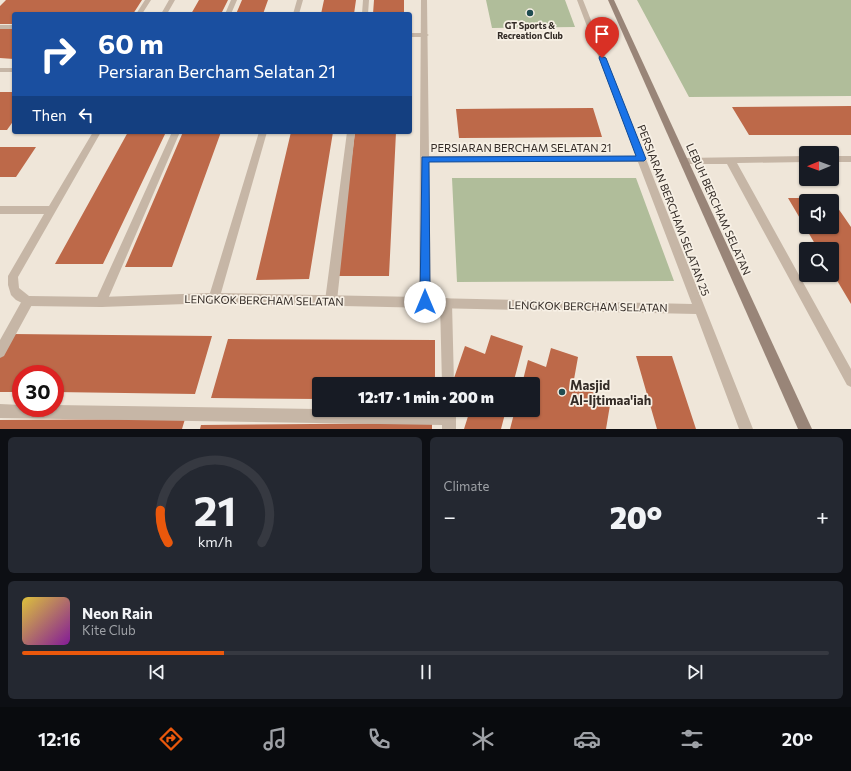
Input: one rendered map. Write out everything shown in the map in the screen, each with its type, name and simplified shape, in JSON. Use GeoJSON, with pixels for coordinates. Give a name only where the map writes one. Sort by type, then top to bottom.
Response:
{"type":"FeatureCollection","features":[{"type":"Feature","properties":{"kind":"street"},"geometry":{"type":"LineString","coordinates":[[140,12],[148,0]]}},
{"type":"Feature","properties":{"kind":"street"},"geometry":{"type":"LineString","coordinates":[[165,12],[172,0]]}},
{"type":"Feature","properties":{"kind":"street"},"geometry":{"type":"LineString","coordinates":[[229,12],[234,0]]}},
{"type":"Feature","properties":{"kind":"street"},"geometry":{"type":"LineString","coordinates":[[297,12],[300,0]]}},
{"type":"Feature","properties":{"kind":"street"},"geometry":{"type":"LineString","coordinates":[[365,12],[366,0]]}},
{"type":"Feature","properties":{"kind":"street"},"geometry":{"type":"LineString","coordinates":[[424,0],[425,302]]}},
{"type":"Feature","properties":{"kind":"street","name":"PERSIARAN BERCHAM SELATAN 25"},"geometry":{"type":"LineString","coordinates":[[579,0],[746,429]]}},
{"type":"Feature","properties":{"kind":"street","name":"LEBUH BERCHAM SELATAN"},"geometry":{"type":"LineString","coordinates":[[611,0],[805,429]]}},
{"type":"Feature","properties":{"kind":"street"},"geometry":{"type":"LineString","coordinates":[[0,27],[12,27]]}},
{"type":"Feature","properties":{"kind":"street"},"geometry":{"type":"LineString","coordinates":[[412,35],[425,35]]}},
{"type":"Feature","properties":{"kind":"street"},"geometry":{"type":"LineString","coordinates":[[0,70],[12,70]]}},
{"type":"Feature","properties":{"kind":"street"},"geometry":{"type":"LineString","coordinates":[[0,352],[28,301],[17,296],[12,287],[13,276],[96,134]]}},
{"type":"Feature","properties":{"kind":"street"},"geometry":{"type":"LineString","coordinates":[[102,302],[175,134]]}},
{"type":"Feature","properties":{"kind":"street"},"geometry":{"type":"LineString","coordinates":[[214,298],[262,134]]}},
{"type":"Feature","properties":{"kind":"street"},"geometry":{"type":"LineString","coordinates":[[331,301],[351,134]]}},
{"type":"Feature","properties":{"kind":"street","name":"PERSIARAN BERCHAM SELATAN 21"},"geometry":{"type":"LineString","coordinates":[[425,159],[641,159]]}},
{"type":"Feature","properties":{"kind":"street"},"geometry":{"type":"LineString","coordinates":[[684,161],[799,159]]}},
{"type":"Feature","properties":{"kind":"street"},"geometry":{"type":"LineString","coordinates":[[839,159],[851,159]]}},
{"type":"Feature","properties":{"kind":"street"},"geometry":{"type":"LineString","coordinates":[[730,160],[851,382]]}},
{"type":"Feature","properties":{"kind":"street"},"geometry":{"type":"LineString","coordinates":[[0,210],[52,210]]}},
{"type":"Feature","properties":{"kind":"street","name":"LENGKOK BERCHAM SELATAN"},"geometry":{"type":"LineString","coordinates":[[28,301],[102,302],[214,298],[699,309]]}},
{"type":"Feature","properties":{"kind":"street"},"geometry":{"type":"LineString","coordinates":[[446,303],[448,377]]}},
{"type":"Feature","properties":{"kind":"street"},"geometry":{"type":"LineString","coordinates":[[0,411],[449,419]]}},
{"type":"Feature","properties":{"kind":"green space","name":"GT Sports & Recreation Club"},"geometry":{"type":"Polygon","coordinates":[[[486,0],[565,0],[575,27],[492,28],[486,0]]]}},
{"type":"Feature","properties":{"kind":"green space"},"geometry":{"type":"Polygon","coordinates":[[[637,0],[851,0],[851,96],[689,97],[637,0]]]}},
{"type":"Feature","properties":{"kind":"green space"},"geometry":{"type":"Polygon","coordinates":[[[452,178],[636,178],[674,281],[457,282],[452,178]]]}},
{"type":"Feature","properties":{"kind":"building"},"geometry":{"type":"Polygon","coordinates":[[[6,0],[142,0],[134,12],[12,12],[12,24],[0,24],[0,6],[6,0]]]}},
{"type":"Feature","properties":{"kind":"building"},"geometry":{"type":"Polygon","coordinates":[[[199,0],[228,0],[222,12],[192,12],[199,0]]]}},
{"type":"Feature","properties":{"kind":"building"},"geometry":{"type":"Polygon","coordinates":[[[242,0],[268,0],[264,12],[237,12],[242,0]]]}},
{"type":"Feature","properties":{"kind":"building"},"geometry":{"type":"Polygon","coordinates":[[[324,0],[356,0],[354,12],[321,12],[324,0]]]}},
{"type":"Feature","properties":{"kind":"building"},"geometry":{"type":"Polygon","coordinates":[[[374,0],[404,0],[404,12],[373,12],[374,0]]]}},
{"type":"Feature","properties":{"kind":"building"},"geometry":{"type":"Polygon","coordinates":[[[0,29],[12,29],[12,59],[0,58],[0,29]]]}},
{"type":"Feature","properties":{"kind":"building"},"geometry":{"type":"Polygon","coordinates":[[[0,92],[12,92],[12,123],[7,130],[0,130],[0,92]]]}},
{"type":"Feature","properties":{"kind":"building"},"geometry":{"type":"Polygon","coordinates":[[[851,106],[851,135],[749,135],[732,107],[851,106]]]}},
{"type":"Feature","properties":{"kind":"building"},"geometry":{"type":"Polygon","coordinates":[[[593,108],[602,137],[459,138],[456,109],[593,108]]]}},
{"type":"Feature","properties":{"kind":"building"},"geometry":{"type":"Polygon","coordinates":[[[127,134],[165,134],[103,264],[55,264],[127,134]]]}},
{"type":"Feature","properties":{"kind":"building"},"geometry":{"type":"Polygon","coordinates":[[[182,134],[220,134],[172,267],[125,267],[182,134]]]}},
{"type":"Feature","properties":{"kind":"building"},"geometry":{"type":"Polygon","coordinates":[[[291,134],[333,134],[309,279],[256,280],[291,134]]]}},
{"type":"Feature","properties":{"kind":"building"},"geometry":{"type":"Polygon","coordinates":[[[355,134],[396,134],[389,276],[337,276],[355,134]]]}},
{"type":"Feature","properties":{"kind":"building"},"geometry":{"type":"Polygon","coordinates":[[[0,147],[36,147],[16,177],[0,177],[0,147]]]}},
{"type":"Feature","properties":{"kind":"building"},"geometry":{"type":"Polygon","coordinates":[[[788,198],[799,198],[799,217],[788,198]]]}},
{"type":"Feature","properties":{"kind":"building"},"geometry":{"type":"Polygon","coordinates":[[[839,210],[851,227],[851,304],[838,282],[839,242],[814,242],[809,234],[839,234],[839,210]]]}},
{"type":"Feature","properties":{"kind":"building"},"geometry":{"type":"Polygon","coordinates":[[[12,334],[212,336],[195,394],[64,392],[64,365],[12,365],[12,392],[0,392],[0,355],[12,334]]]}},
{"type":"Feature","properties":{"kind":"building"},"geometry":{"type":"Polygon","coordinates":[[[491,335],[523,346],[515,377],[454,377],[465,346],[485,354],[491,335]]]}},
{"type":"Feature","properties":{"kind":"building"},"geometry":{"type":"Polygon","coordinates":[[[228,339],[435,340],[435,377],[312,377],[312,399],[211,398],[228,339]]]}},
{"type":"Feature","properties":{"kind":"building","name":"Masjid Al-Ijtimaa'iah"},"geometry":{"type":"Polygon","coordinates":[[[551,348],[578,357],[573,385],[611,399],[606,429],[510,429],[513,417],[540,417],[540,377],[524,377],[528,360],[546,367],[551,348]]]}},
{"type":"Feature","properties":{"kind":"building"},"geometry":{"type":"Polygon","coordinates":[[[636,356],[672,356],[696,429],[657,429],[636,356]]]}},
{"type":"Feature","properties":{"kind":"building"},"geometry":{"type":"Polygon","coordinates":[[[468,417],[504,417],[501,429],[464,429],[468,417]]]}},
{"type":"Feature","properties":{"kind":"building"},"geometry":{"type":"Polygon","coordinates":[[[185,419],[182,429],[0,429],[0,420],[185,419]]]}},
{"type":"Feature","properties":{"kind":"building"},"geometry":{"type":"Polygon","coordinates":[[[432,423],[432,429],[200,429],[201,425],[432,423]]]}},
{"type":"Feature","properties":{"kind":"place","name":"GT Sports & Recreation Club"},"geometry":{"type":"Point","coordinates":[530,13]}},
{"type":"Feature","properties":{"kind":"place","name":"Masjid Al-Ijtimaa'iah"},"geometry":{"type":"Point","coordinates":[562,392]}},
{"type":"Feature","properties":{"kind":"route"},"geometry":{"type":"LineString","coordinates":[[425,302],[425,159],[641,159],[602,58]]}}]}
